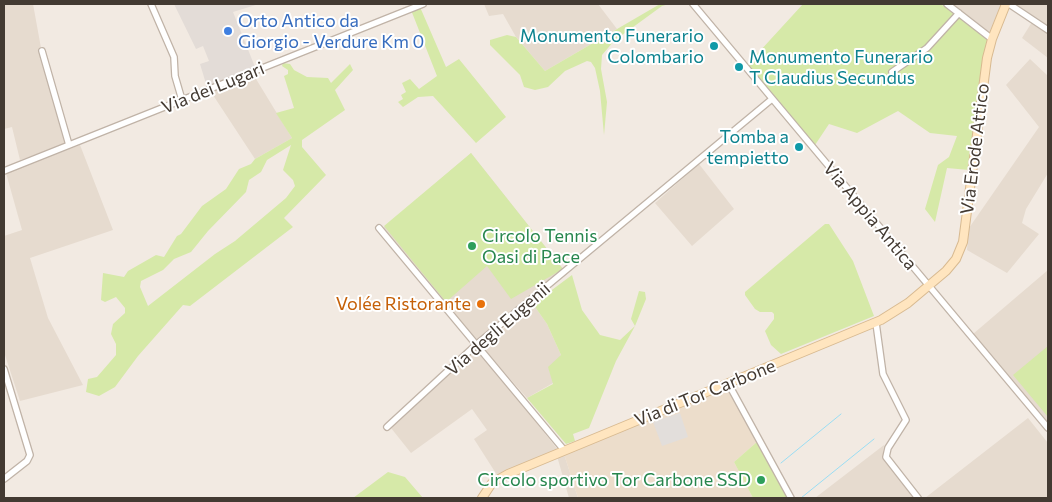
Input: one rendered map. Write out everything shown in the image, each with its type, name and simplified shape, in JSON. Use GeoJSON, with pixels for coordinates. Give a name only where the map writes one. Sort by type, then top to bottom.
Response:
{"type":"FeatureCollection","features":[{"type":"Feature","properties":{"kind":"main road","name":"Via Erode Attico"},"geometry":{"type":"LineString","coordinates":[[929,286],[953,264],[963,242],[985,68],[992,38],[1007,4]]}},
{"type":"Feature","properties":{"kind":"main road","name":"Via di Tor Carbone"},"geometry":{"type":"LineString","coordinates":[[482,498],[488,487],[497,480],[564,450],[876,322],[904,307],[929,286]]}},
{"type":"Feature","properties":{"kind":"street"},"geometry":{"type":"LineString","coordinates":[[151,4],[174,57],[175,76],[182,100]]}},
{"type":"Feature","properties":{"kind":"street","name":"Via dei Lugari"},"geometry":{"type":"LineString","coordinates":[[4,171],[423,4]]}},
{"type":"Feature","properties":{"kind":"street","name":"Via Appia Antica"},"geometry":{"type":"LineString","coordinates":[[693,4],[1048,428]]}},
{"type":"Feature","properties":{"kind":"street"},"geometry":{"type":"LineString","coordinates":[[947,4],[992,38]]}},
{"type":"Feature","properties":{"kind":"street"},"geometry":{"type":"LineString","coordinates":[[1007,4],[1048,30]]}},
{"type":"Feature","properties":{"kind":"street"},"geometry":{"type":"LineString","coordinates":[[892,72],[927,48],[959,13]]}},
{"type":"Feature","properties":{"kind":"street"},"geometry":{"type":"LineString","coordinates":[[42,51],[69,145]]}},
{"type":"Feature","properties":{"kind":"street","name":"Via degli Eugenii"},"geometry":{"type":"LineString","coordinates":[[387,427],[477,344],[772,98]]}},
{"type":"Feature","properties":{"kind":"street"},"geometry":{"type":"LineString","coordinates":[[379,228],[564,450]]}},
{"type":"Feature","properties":{"kind":"street"},"geometry":{"type":"LineString","coordinates":[[876,322],[883,374],[906,420],[888,448],[886,457],[918,498]]}},
{"type":"Feature","properties":{"kind":"street"},"geometry":{"type":"LineString","coordinates":[[4,369],[30,455],[28,460],[4,479]]}},
{"type":"Feature","properties":{"kind":"street"},"geometry":{"type":"LineString","coordinates":[[728,383],[791,498]]}},
{"type":"Feature","properties":{"kind":"shaded area"},"geometry":{"type":"Polygon","coordinates":[[[4,4],[33,4],[41,48],[38,49],[66,144],[20,160],[12,127],[4,129],[4,4]]]}},
{"type":"Feature","properties":{"kind":"shaded area"},"geometry":{"type":"Polygon","coordinates":[[[174,4],[259,4],[233,12],[255,67],[207,87],[200,64],[209,61],[203,46],[196,49],[174,4]]]}},
{"type":"Feature","properties":{"kind":"shaded area"},"geometry":{"type":"Polygon","coordinates":[[[484,4],[598,4],[617,29],[545,71],[516,37],[503,14],[489,16],[484,4]]]}},
{"type":"Feature","properties":{"kind":"shaded area"},"geometry":{"type":"Polygon","coordinates":[[[953,4],[1004,4],[990,33],[953,4]]]}},
{"type":"Feature","properties":{"kind":"shaded area"},"geometry":{"type":"Polygon","coordinates":[[[1015,4],[1048,4],[1048,26],[1015,4]]]}},
{"type":"Feature","properties":{"kind":"shaded area"},"geometry":{"type":"Polygon","coordinates":[[[1032,22],[1048,32],[1048,58],[1022,38],[1032,22]]]}},
{"type":"Feature","properties":{"kind":"shaded area"},"geometry":{"type":"Polygon","coordinates":[[[1030,59],[1048,76],[1048,173],[1026,209],[1022,223],[1039,234],[1007,273],[967,250],[969,228],[1039,127],[1006,85],[1030,59]]]}},
{"type":"Feature","properties":{"kind":"shaded area"},"geometry":{"type":"Polygon","coordinates":[[[253,74],[292,138],[255,159],[211,92],[253,74]]]}},
{"type":"Feature","properties":{"kind":"shaded area"},"geometry":{"type":"Polygon","coordinates":[[[80,145],[113,230],[30,258],[48,318],[83,385],[20,401],[4,352],[4,236],[22,230],[6,173],[80,145]]]}},
{"type":"Feature","properties":{"kind":"shaded area","name":"Circolo Tennis Oasi di Pace"},"geometry":{"type":"Polygon","coordinates":[[[471,153],[563,269],[478,341],[383,228],[471,153]]]}},
{"type":"Feature","properties":{"kind":"shaded area"},"geometry":{"type":"Polygon","coordinates":[[[699,164],[734,209],[692,246],[655,203],[699,164]]]}},
{"type":"Feature","properties":{"kind":"shaded area"},"geometry":{"type":"Polygon","coordinates":[[[1048,270],[1048,424],[973,334],[1048,270]]]}},
{"type":"Feature","properties":{"kind":"shaded area"},"geometry":{"type":"Polygon","coordinates":[[[533,304],[547,324],[561,355],[553,383],[527,398],[482,347],[533,304]]]}},
{"type":"Feature","properties":{"kind":"shaded area"},"geometry":{"type":"Polygon","coordinates":[[[477,348],[558,450],[497,475],[474,439],[487,430],[472,409],[411,453],[391,428],[477,348]]]}},
{"type":"Feature","properties":{"kind":"shaded area"},"geometry":{"type":"Polygon","coordinates":[[[726,388],[758,441],[734,462],[753,498],[578,498],[564,454],[726,388]]]}},
{"type":"Feature","properties":{"kind":"shaded area"},"geometry":{"type":"Polygon","coordinates":[[[680,413],[688,437],[662,446],[653,422],[680,413]]]}},
{"type":"Feature","properties":{"kind":"shaded area"},"geometry":{"type":"Polygon","coordinates":[[[1028,418],[1048,443],[1048,498],[925,498],[1028,418]]]}},
{"type":"Feature","properties":{"kind":"shaded area"},"geometry":{"type":"Polygon","coordinates":[[[884,445],[883,455],[885,460],[915,498],[815,498],[884,445]]]}},
{"type":"Feature","properties":{"kind":"shaded area"},"geometry":{"type":"Polygon","coordinates":[[[564,454],[578,498],[569,498],[557,456],[564,454]]]}},
{"type":"Feature","properties":{"kind":"green space"},"geometry":{"type":"Polygon","coordinates":[[[660,4],[669,4],[662,6],[614,41],[602,55],[601,69],[607,102],[604,135],[600,91],[595,68],[591,62],[587,61],[565,71],[548,87],[535,90],[524,87],[520,75],[490,45],[490,40],[507,35],[516,37],[545,71],[660,4]]]}},
{"type":"Feature","properties":{"kind":"green space"},"geometry":{"type":"Polygon","coordinates":[[[803,4],[941,4],[988,40],[969,170],[947,168],[935,222],[925,209],[938,165],[949,157],[957,136],[930,133],[898,111],[857,133],[829,124],[815,145],[748,64],[803,4]]]}},
{"type":"Feature","properties":{"kind":"green space"},"geometry":{"type":"Polygon","coordinates":[[[420,7],[446,67],[459,59],[506,117],[476,143],[433,96],[418,97],[403,107],[398,102],[403,99],[401,95],[406,92],[402,83],[410,79],[419,89],[437,76],[411,10],[420,7]]]}},
{"type":"Feature","properties":{"kind":"green space"},"geometry":{"type":"Polygon","coordinates":[[[283,63],[290,64],[294,70],[307,77],[328,78],[331,83],[350,64],[353,70],[335,90],[345,110],[302,140],[302,147],[326,175],[284,218],[293,227],[190,306],[183,305],[138,356],[115,387],[99,396],[86,392],[88,379],[97,377],[116,355],[116,344],[111,334],[113,324],[125,313],[125,308],[116,297],[105,302],[101,300],[103,273],[124,277],[128,271],[156,255],[164,257],[177,236],[181,234],[202,206],[226,189],[239,169],[251,164],[255,159],[292,138],[276,113],[294,108],[284,76],[288,74],[288,70],[282,66],[283,63]],[[291,145],[267,160],[261,172],[249,180],[246,192],[208,231],[191,252],[174,259],[163,270],[141,281],[140,287],[148,306],[215,254],[235,241],[286,198],[295,186],[293,180],[283,170],[291,145]]]}},
{"type":"Feature","properties":{"kind":"green space","name":"Circolo Tennis Oasi di Pace"},"geometry":{"type":"Polygon","coordinates":[[[471,153],[563,269],[511,299],[487,266],[446,302],[384,226],[471,153]]]}},
{"type":"Feature","properties":{"kind":"green space"},"geometry":{"type":"Polygon","coordinates":[[[825,224],[829,224],[853,261],[874,316],[781,354],[771,345],[765,331],[774,319],[774,314],[772,312],[760,312],[755,309],[745,295],[745,292],[825,224]]]}},
{"type":"Feature","properties":{"kind":"green space"},"geometry":{"type":"Polygon","coordinates":[[[572,275],[582,310],[600,335],[620,340],[635,326],[616,361],[589,428],[573,434],[575,441],[566,444],[527,398],[553,384],[548,367],[561,355],[547,324],[533,304],[572,275]]]}},
{"type":"Feature","properties":{"kind":"green space"},"geometry":{"type":"Polygon","coordinates":[[[639,291],[645,292],[646,299],[635,326],[631,319],[639,291]]]}},
{"type":"Feature","properties":{"kind":"green space"},"geometry":{"type":"Polygon","coordinates":[[[1048,346],[1048,417],[1013,375],[1048,346]]]}},
{"type":"Feature","properties":{"kind":"green space","name":"Circolo sportivo Tor Carbone SSD"},"geometry":{"type":"Polygon","coordinates":[[[758,441],[790,498],[753,498],[734,462],[758,441]]]}},
{"type":"Feature","properties":{"kind":"green space"},"geometry":{"type":"Polygon","coordinates":[[[388,472],[405,477],[423,498],[353,498],[388,472]]]}},
{"type":"Feature","properties":{"kind":"waterway"},"geometry":{"type":"LineString","coordinates":[[781,463],[841,414]]}},
{"type":"Feature","properties":{"kind":"waterway"},"geometry":{"type":"LineString","coordinates":[[801,498],[874,439]]}},
{"type":"Feature","properties":{"kind":"place","name":"Orto Antico da Giorgio - Verdure Km 0"},"geometry":{"type":"Point","coordinates":[228,31]}},
{"type":"Feature","properties":{"kind":"place","name":"Monumento Funerario Colombario"},"geometry":{"type":"Point","coordinates":[714,46]}},
{"type":"Feature","properties":{"kind":"place","name":"Monumento Funerario T Claudius Secundus"},"geometry":{"type":"Point","coordinates":[739,67]}},
{"type":"Feature","properties":{"kind":"place","name":"Tomba a tempietto"},"geometry":{"type":"Point","coordinates":[799,147]}},
{"type":"Feature","properties":{"kind":"place","name":"Circolo Tennis Oasi di Pace"},"geometry":{"type":"Point","coordinates":[472,246]}},
{"type":"Feature","properties":{"kind":"place","name":"Volée Ristorante"},"geometry":{"type":"Point","coordinates":[481,304]}},
{"type":"Feature","properties":{"kind":"place","name":"Circolo sportivo Tor Carbone SSD"},"geometry":{"type":"Point","coordinates":[761,480]}}]}
